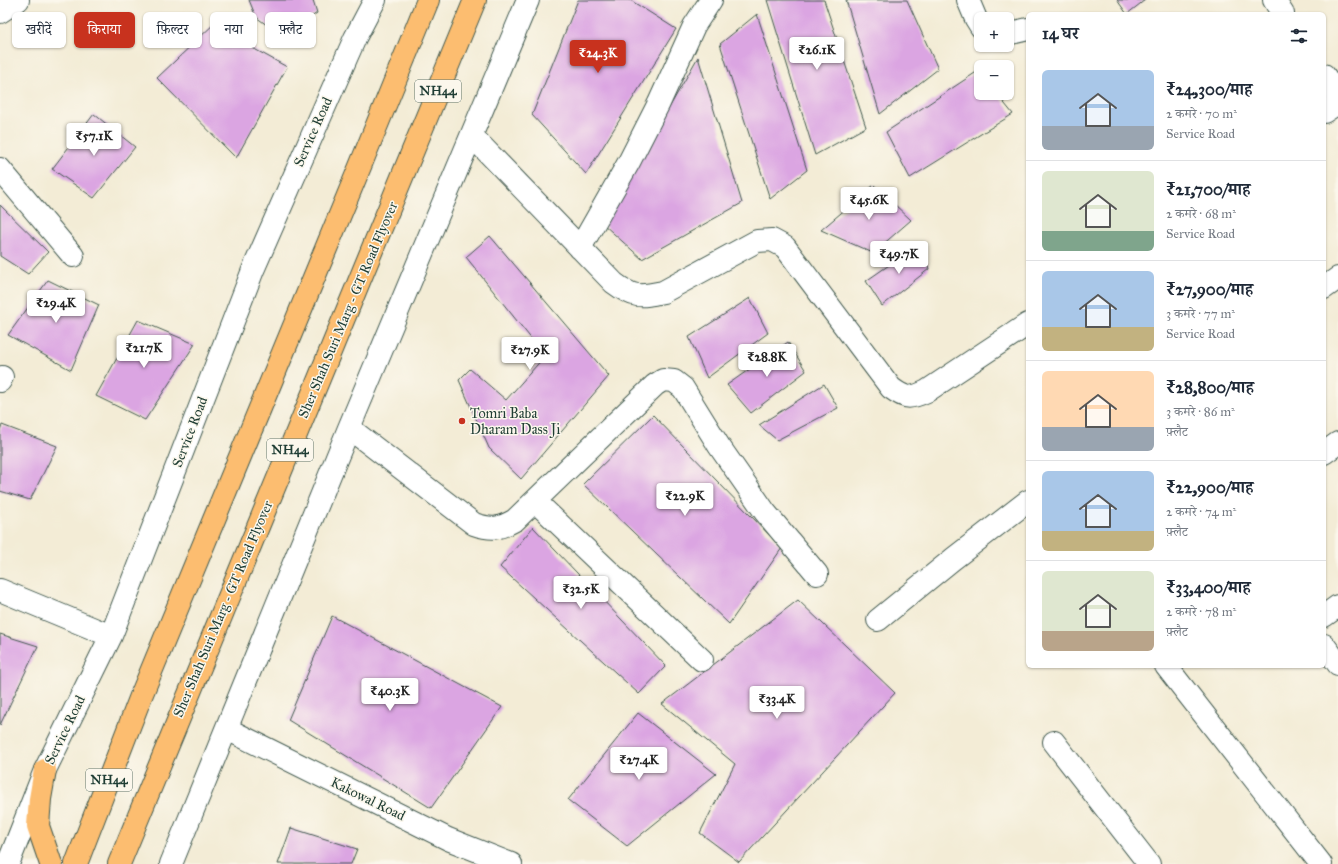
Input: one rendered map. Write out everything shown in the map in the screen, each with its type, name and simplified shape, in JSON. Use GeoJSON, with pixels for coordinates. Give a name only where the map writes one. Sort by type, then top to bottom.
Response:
{"type":"FeatureCollection","features":[{"type":"Feature","properties":{"kind":"highway","name":"NH44"},"geometry":{"type":"LineString","coordinates":[[76,864],[141,696],[428,0]]}},
{"type":"Feature","properties":{"kind":"highway","name":"Sher Shah Suri Marg - GT Road Flyover"},"geometry":{"type":"LineString","coordinates":[[119,864],[476,0]]}},
{"type":"Feature","properties":{"kind":"highway"},"geometry":{"type":"LineString","coordinates":[[45,770],[40,798],[38,826],[51,864]]}},
{"type":"Feature","properties":{"kind":"street"},"geometry":{"type":"LineString","coordinates":[[0,12],[18,0]]}},
{"type":"Feature","properties":{"kind":"street","name":"Service Road"},"geometry":{"type":"LineString","coordinates":[[8,864],[45,770],[111,636],[253,270],[355,38],[374,0]]}},
{"type":"Feature","properties":{"kind":"street"},"geometry":{"type":"LineString","coordinates":[[171,864],[349,428],[528,0]]}},
{"type":"Feature","properties":{"kind":"street"},"geometry":{"type":"LineString","coordinates":[[580,248],[629,162],[659,103],[694,26],[711,0]]}},
{"type":"Feature","properties":{"kind":"street"},"geometry":{"type":"LineString","coordinates":[[968,0],[974,14]]}},
{"type":"Feature","properties":{"kind":"street"},"geometry":{"type":"LineString","coordinates":[[1274,0],[1282,12]]}},
{"type":"Feature","properties":{"kind":"street"},"geometry":{"type":"LineString","coordinates":[[1014,32],[1026,29]]}},
{"type":"Feature","properties":{"kind":"street"},"geometry":{"type":"LineString","coordinates":[[1326,78],[1338,96]]}},
{"type":"Feature","properties":{"kind":"street"},"geometry":{"type":"LineString","coordinates":[[1326,111],[1338,102]]}},
{"type":"Feature","properties":{"kind":"street"},"geometry":{"type":"LineString","coordinates":[[472,136],[614,283],[629,294],[646,296],[663,292],[757,241],[772,240],[785,247],[891,388],[902,396],[914,397],[927,391],[1026,325]]}},
{"type":"Feature","properties":{"kind":"street"},"geometry":{"type":"LineString","coordinates":[[0,169],[73,256]]}},
{"type":"Feature","properties":{"kind":"street"},"geometry":{"type":"LineString","coordinates":[[1326,287],[1338,278]]}},
{"type":"Feature","properties":{"kind":"street"},"geometry":{"type":"LineString","coordinates":[[349,428],[474,524],[486,528],[501,528],[515,520],[655,385],[663,380],[674,381],[683,388],[719,446],[765,512],[817,574]]}},
{"type":"Feature","properties":{"kind":"street"},"geometry":{"type":"LineString","coordinates":[[1326,452],[1338,443]]}},
{"type":"Feature","properties":{"kind":"street"},"geometry":{"type":"LineString","coordinates":[[535,501],[702,660]]}},
{"type":"Feature","properties":{"kind":"street"},"geometry":{"type":"LineString","coordinates":[[878,620],[1026,503]]}},
{"type":"Feature","properties":{"kind":"street"},"geometry":{"type":"LineString","coordinates":[[0,590],[111,636]]}},
{"type":"Feature","properties":{"kind":"street"},"geometry":{"type":"LineString","coordinates":[[1326,615],[1338,606]]}},
{"type":"Feature","properties":{"kind":"street"},"geometry":{"type":"LineString","coordinates":[[1326,648],[1338,664]]}},
{"type":"Feature","properties":{"kind":"street"},"geometry":{"type":"LineString","coordinates":[[1168,668],[1321,864]]}},
{"type":"Feature","properties":{"kind":"street","name":"Kakowal Road"},"geometry":{"type":"LineString","coordinates":[[227,729],[448,839],[511,864]]}},
{"type":"Feature","properties":{"kind":"street"},"geometry":{"type":"LineString","coordinates":[[1054,742],[1149,864]]}},
{"type":"Feature","properties":{"kind":"building"},"geometry":{"type":"Polygon","coordinates":[[[249,0],[313,0],[317,13],[265,12],[265,24],[257,18],[257,12],[254,12],[249,0]]]}},
{"type":"Feature","properties":{"kind":"building"},"geometry":{"type":"Polygon","coordinates":[[[578,0],[630,0],[676,29],[586,174],[532,115],[578,0]]]}},
{"type":"Feature","properties":{"kind":"building"},"geometry":{"type":"Polygon","coordinates":[[[767,0],[824,0],[866,127],[815,155],[767,0]]]}},
{"type":"Feature","properties":{"kind":"building"},"geometry":{"type":"Polygon","coordinates":[[[846,0],[907,0],[938,69],[880,114],[846,0]]]}},
{"type":"Feature","properties":{"kind":"building"},"geometry":{"type":"Polygon","coordinates":[[[1117,0],[1145,0],[1130,12],[1126,12],[1117,0]]]}},
{"type":"Feature","properties":{"kind":"building"},"geometry":{"type":"Polygon","coordinates":[[[757,14],[807,170],[770,199],[720,44],[757,14]]]}},
{"type":"Feature","properties":{"kind":"building"},"geometry":{"type":"Polygon","coordinates":[[[210,28],[210,48],[252,48],[287,67],[236,158],[157,78],[189,48],[202,48],[202,35],[210,28]]]}},
{"type":"Feature","properties":{"kind":"building"},"geometry":{"type":"Polygon","coordinates":[[[698,57],[742,203],[642,259],[603,224],[698,57]]]}},
{"type":"Feature","properties":{"kind":"building"},"geometry":{"type":"Polygon","coordinates":[[[974,74],[974,100],[1002,100],[1013,114],[910,178],[886,132],[974,74]]]}},
{"type":"Feature","properties":{"kind":"building"},"geometry":{"type":"Polygon","coordinates":[[[94,114],[135,147],[94,198],[52,169],[94,114]]]}},
{"type":"Feature","properties":{"kind":"building"},"geometry":{"type":"Polygon","coordinates":[[[874,185],[911,220],[873,253],[821,230],[874,185]]]}},
{"type":"Feature","properties":{"kind":"building"},"geometry":{"type":"Polygon","coordinates":[[[0,205],[48,252],[28,274],[0,256],[0,205]]]}},
{"type":"Feature","properties":{"kind":"building"},"geometry":{"type":"Polygon","coordinates":[[[490,236],[609,376],[521,479],[489,448],[459,380],[470,369],[506,400],[545,356],[466,257],[490,236]]]}},
{"type":"Feature","properties":{"kind":"building"},"geometry":{"type":"Polygon","coordinates":[[[921,243],[929,269],[882,306],[866,281],[921,243]]]}},
{"type":"Feature","properties":{"kind":"building"},"geometry":{"type":"Polygon","coordinates":[[[48,280],[99,305],[71,370],[8,335],[48,280]]]}},
{"type":"Feature","properties":{"kind":"building"},"geometry":{"type":"Polygon","coordinates":[[[750,298],[768,333],[707,378],[689,337],[750,298]]]}},
{"type":"Feature","properties":{"kind":"building"},"geometry":{"type":"Polygon","coordinates":[[[138,320],[195,344],[145,420],[96,396],[138,320]]]}},
{"type":"Feature","properties":{"kind":"building"},"geometry":{"type":"Polygon","coordinates":[[[788,342],[806,371],[751,413],[727,385],[788,342]]]}},
{"type":"Feature","properties":{"kind":"building"},"geometry":{"type":"Polygon","coordinates":[[[824,384],[838,408],[777,440],[759,425],[824,384]]]}},
{"type":"Feature","properties":{"kind":"building"},"geometry":{"type":"Polygon","coordinates":[[[653,415],[782,548],[729,624],[583,484],[653,415]]]}},
{"type":"Feature","properties":{"kind":"building"},"geometry":{"type":"Polygon","coordinates":[[[2,425],[57,446],[30,500],[0,491],[0,430],[2,425]]]}},
{"type":"Feature","properties":{"kind":"building"},"geometry":{"type":"Polygon","coordinates":[[[533,527],[666,666],[639,694],[500,567],[533,527]]]}},
{"type":"Feature","properties":{"kind":"building"},"geometry":{"type":"Polygon","coordinates":[[[798,600],[895,693],[739,862],[700,833],[735,764],[662,704],[798,600]]]}},
{"type":"Feature","properties":{"kind":"building"},"geometry":{"type":"Polygon","coordinates":[[[332,616],[502,707],[431,808],[288,720],[332,616]]]}},
{"type":"Feature","properties":{"kind":"building"},"geometry":{"type":"Polygon","coordinates":[[[0,634],[38,646],[0,725],[0,634]]]}},
{"type":"Feature","properties":{"kind":"building"},"geometry":{"type":"Polygon","coordinates":[[[638,713],[716,774],[627,846],[568,800],[638,713]]]}},
{"type":"Feature","properties":{"kind":"building"},"geometry":{"type":"Polygon","coordinates":[[[291,828],[357,849],[351,864],[278,864],[291,828]]]}},
{"type":"Feature","properties":{"kind":"place","name":"Tomri Baba Dharam Dass Ji"},"geometry":{"type":"Point","coordinates":[462,421]}}]}
